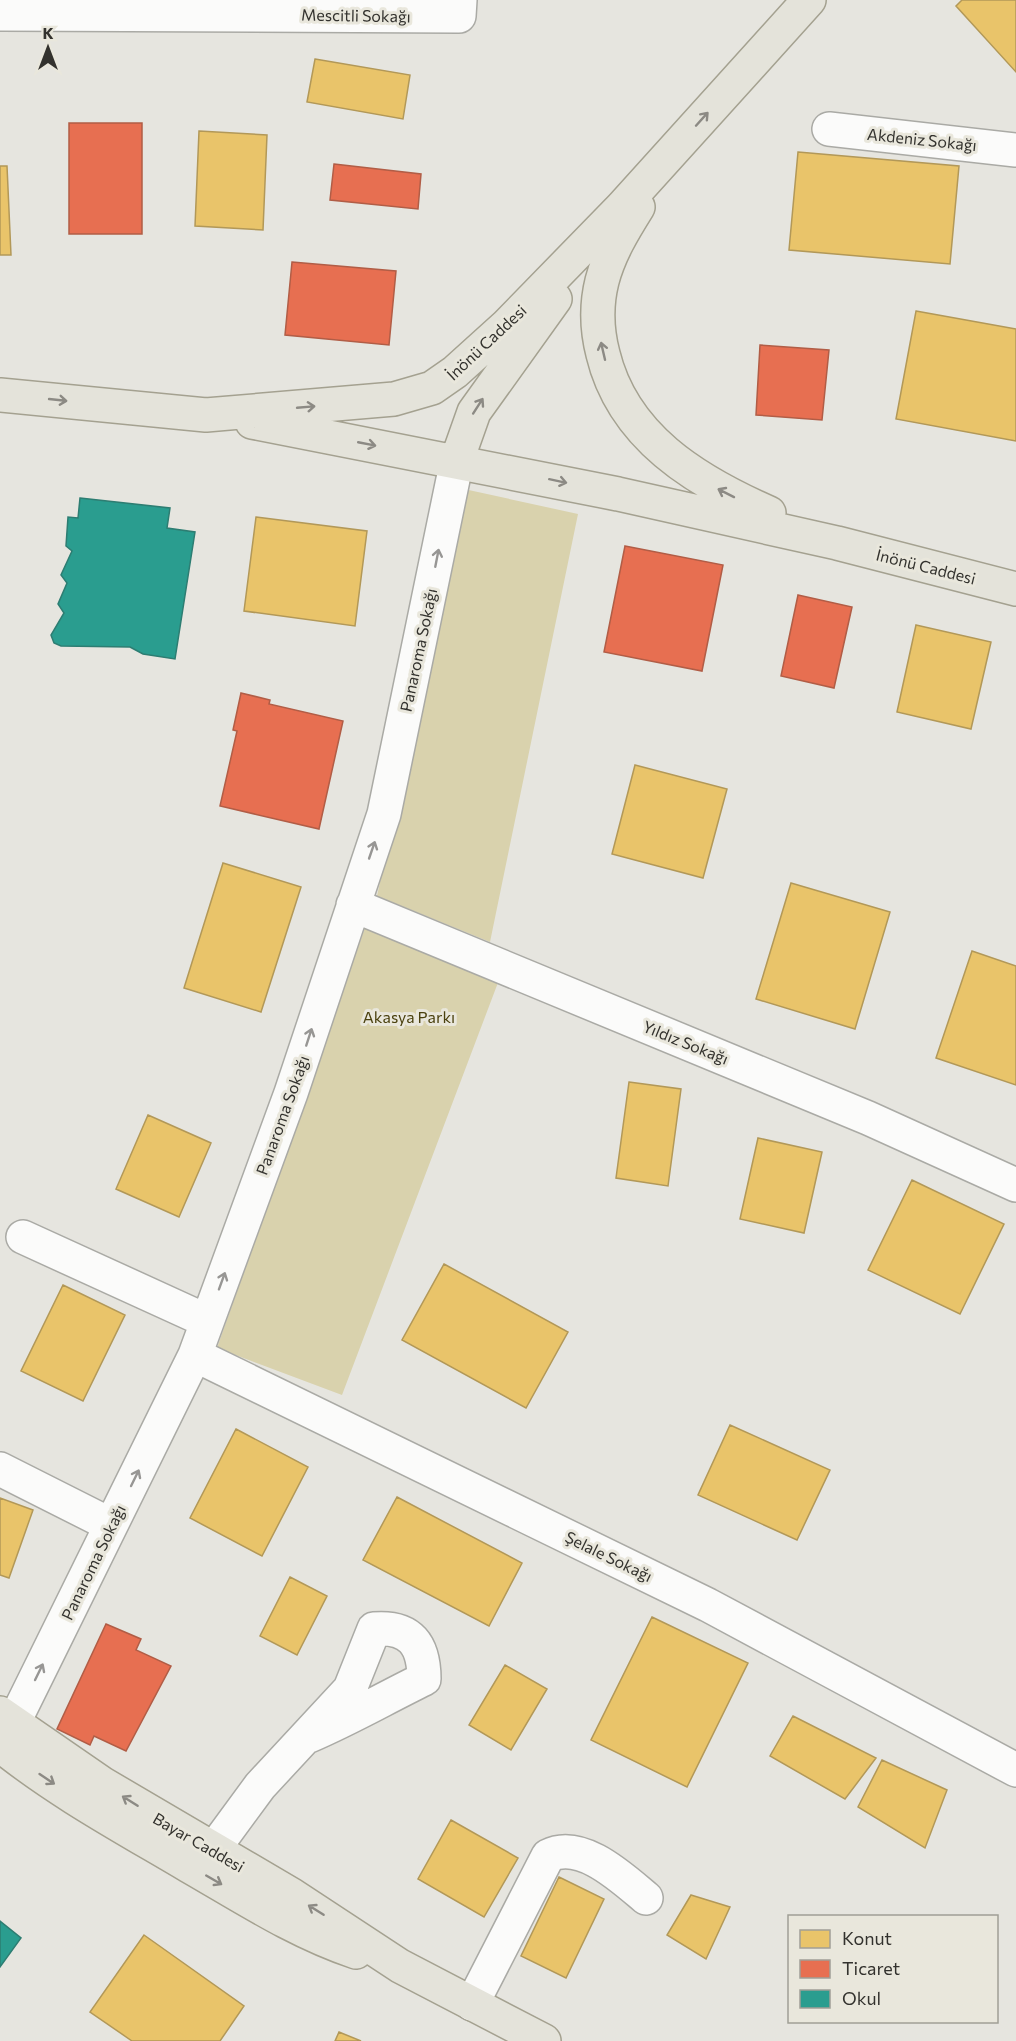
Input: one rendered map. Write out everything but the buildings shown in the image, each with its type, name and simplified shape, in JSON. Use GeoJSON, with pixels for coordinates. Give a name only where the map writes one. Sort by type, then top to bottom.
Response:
{"type":"FeatureCollection","features":[{"type":"Feature","properties":{"kind":"main road","name":"İnönü Caddesi"},"geometry":{"type":"LineString","coordinates":[[0,395],[206,415],[394,399],[432,388],[455,372],[486,345],[622,207],[809,0]]}},
{"type":"Feature","properties":{"kind":"main road"},"geometry":{"type":"LineString","coordinates":[[670,153],[619,239],[602,283],[598,308],[599,332],[612,383],[638,425],[677,463],[722,491],[837,543]]}},
{"type":"Feature","properties":{"kind":"main road"},"geometry":{"type":"LineString","coordinates":[[457,460],[474,412],[622,207]]}},
{"type":"Feature","properties":{"kind":"main road"},"geometry":{"type":"LineString","coordinates":[[206,415],[457,460],[837,543]]}},
{"type":"Feature","properties":{"kind":"main road","name":"İnönü Caddesi"},"geometry":{"type":"LineString","coordinates":[[837,543],[1016,589]]}},
{"type":"Feature","properties":{"kind":"main road","name":"Bayar Caddesi"},"geometry":{"type":"LineString","coordinates":[[3,1727],[292,1895],[400,1966],[544,2041]]}},
{"type":"Feature","properties":{"kind":"main road","name":"Bayar Caddesi"},"geometry":{"type":"LineString","coordinates":[[3,1727],[92,1808],[288,1923],[323,1940],[400,1966]]}},
{"type":"Feature","properties":{"kind":"street","name":"Mescitli Sokağı"},"geometry":{"type":"LineString","coordinates":[[0,14],[460,8]]}},
{"type":"Feature","properties":{"kind":"street","name":"Akdeniz Sokağı"},"geometry":{"type":"LineString","coordinates":[[829,129],[1016,150]]}},
{"type":"Feature","properties":{"kind":"street","name":"Panaroma Sokağı"},"geometry":{"type":"LineString","coordinates":[[3,1727],[111,1525],[195,1355],[291,1093],[384,814],[457,460]]}},
{"type":"Feature","properties":{"kind":"street","name":"Yıldız Sokağı"},"geometry":{"type":"LineString","coordinates":[[353,905],[868,1118],[1016,1185]]}},
{"type":"Feature","properties":{"kind":"street"},"geometry":{"type":"LineString","coordinates":[[23,1237],[207,1321]]}},
{"type":"Feature","properties":{"kind":"street","name":"Şelale Sokağı"},"geometry":{"type":"LineString","coordinates":[[195,1355],[708,1605],[1016,1770]]}},
{"type":"Feature","properties":{"kind":"street"},"geometry":{"type":"LineString","coordinates":[[0,1470],[111,1525]]}},
{"type":"Feature","properties":{"kind":"street"},"geometry":{"type":"LineString","coordinates":[[213,1850],[260,1786],[309,1736]]}},
{"type":"Feature","properties":{"kind":"street"},"geometry":{"type":"LineString","coordinates":[[472,2004],[548,1856],[559,1851],[589,1857],[646,1898]]}},
{"type":"Feature","properties":{"kind":"green space"},"geometry":{"type":"Polygon","coordinates":[[[464,489],[578,514],[490,942],[377,896],[464,489]]]}},
{"type":"Feature","properties":{"kind":"green space","name":"Akasya Parkı"},"geometry":{"type":"Polygon","coordinates":[[[367,922],[502,972],[342,1395],[217,1348],[367,922]]]}}]}
